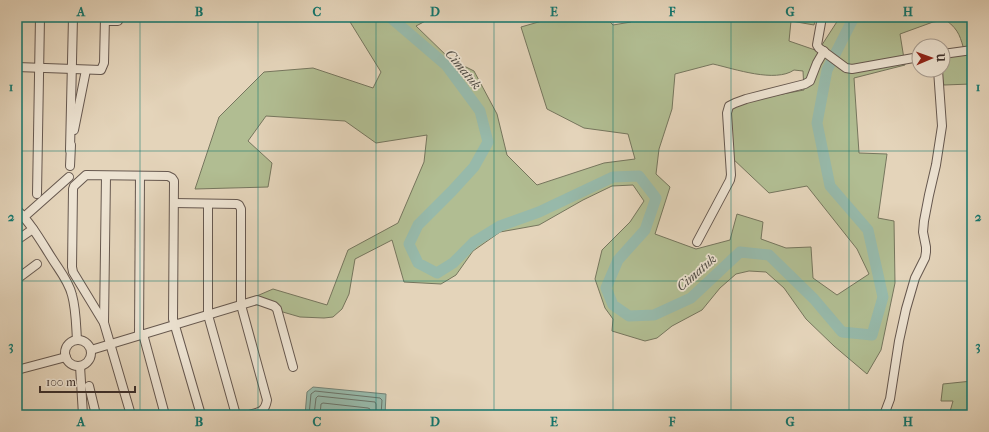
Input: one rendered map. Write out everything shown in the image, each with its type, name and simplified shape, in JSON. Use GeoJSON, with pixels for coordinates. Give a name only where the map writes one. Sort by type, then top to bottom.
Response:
{"type":"FeatureCollection","features":[{"type":"Feature","properties":{"kind":"street"},"geometry":{"type":"LineString","coordinates":[[37,194],[40,17]]}},
{"type":"Feature","properties":{"kind":"street"},"geometry":{"type":"LineString","coordinates":[[70,166],[72,17]]}},
{"type":"Feature","properties":{"kind":"street"},"geometry":{"type":"LineString","coordinates":[[17,67],[101,70],[104,63],[105,19],[118,21],[120,17]]}},
{"type":"Feature","properties":{"kind":"street"},"geometry":{"type":"LineString","coordinates":[[822,17],[817,45],[846,68],[852,70],[911,59]]}},
{"type":"Feature","properties":{"kind":"street"},"geometry":{"type":"LineString","coordinates":[[951,53],[972,50]]}},
{"type":"Feature","properties":{"kind":"street"},"geometry":{"type":"LineString","coordinates":[[698,242],[731,176],[727,113],[729,106],[746,99],[805,84],[810,81],[817,63],[826,53]]}},
{"type":"Feature","properties":{"kind":"street"},"geometry":{"type":"LineString","coordinates":[[70,150],[86,70]]}},
{"type":"Feature","properties":{"kind":"street"},"geometry":{"type":"LineString","coordinates":[[884,415],[890,400],[899,341],[906,309],[915,278],[925,258],[926,252],[923,232],[924,221],[936,165],[942,126],[939,78]]}},
{"type":"Feature","properties":{"kind":"street"},"geometry":{"type":"LineString","coordinates":[[131,415],[104,323],[73,272],[72,267],[73,189],[74,186],[86,176],[168,176],[174,181],[173,319],[201,415]]}},
{"type":"Feature","properties":{"kind":"street"},"geometry":{"type":"LineString","coordinates":[[104,323],[106,176]]}},
{"type":"Feature","properties":{"kind":"street"},"geometry":{"type":"LineString","coordinates":[[140,176],[141,335],[165,415]]}},
{"type":"Feature","properties":{"kind":"street"},"geometry":{"type":"LineString","coordinates":[[24,217],[69,177]]}},
{"type":"Feature","properties":{"kind":"street"},"geometry":{"type":"LineString","coordinates":[[174,203],[237,204],[241,209],[242,305],[268,400],[266,406],[261,412],[249,415]]}},
{"type":"Feature","properties":{"kind":"street"},"geometry":{"type":"LineString","coordinates":[[208,204],[208,315],[236,415]]}},
{"type":"Feature","properties":{"kind":"street"},"geometry":{"type":"LineString","coordinates":[[17,210],[33,229],[66,280],[75,304],[77,340]]}},
{"type":"Feature","properties":{"kind":"street"},"geometry":{"type":"LineString","coordinates":[[17,240],[33,229]]}},
{"type":"Feature","properties":{"kind":"street"},"geometry":{"type":"LineString","coordinates":[[17,279],[37,264]]}},
{"type":"Feature","properties":{"kind":"street"},"geometry":{"type":"LineString","coordinates":[[91,350],[257,300],[274,306],[277,309],[293,368]]}},
{"type":"Feature","properties":{"kind":"street"},"geometry":{"type":"LineString","coordinates":[[77,340],[86,343],[91,350],[90,358],[84,365],[80,366],[71,364],[66,357],[66,348],[69,344],[77,340]]}},
{"type":"Feature","properties":{"kind":"street"},"geometry":{"type":"LineString","coordinates":[[17,370],[66,357]]}},
{"type":"Feature","properties":{"kind":"street"},"geometry":{"type":"LineString","coordinates":[[80,366],[83,415]]}},
{"type":"Feature","properties":{"kind":"street"},"geometry":{"type":"LineString","coordinates":[[89,386],[96,415]]}},
{"type":"Feature","properties":{"kind":"shaded area"},"geometry":{"type":"Polygon","coordinates":[[[347,17],[433,17],[416,26],[450,59],[474,71],[497,114],[507,155],[537,185],[604,163],[635,159],[628,134],[584,128],[547,109],[521,27],[556,17],[602,17],[613,25],[631,22],[632,17],[816,17],[814,25],[791,21],[789,41],[818,51],[840,17],[972,17],[972,93],[971,84],[944,85],[942,78],[951,78],[951,56],[965,53],[957,31],[946,20],[933,22],[900,34],[905,65],[854,78],[859,153],[887,154],[878,218],[894,221],[895,283],[881,350],[867,374],[834,346],[806,319],[784,288],[766,272],[749,271],[736,274],[720,288],[702,310],[672,326],[657,338],[645,341],[612,331],[613,319],[605,308],[595,279],[602,250],[630,222],[644,201],[633,185],[612,186],[583,200],[539,225],[500,232],[473,251],[456,275],[441,284],[404,282],[392,240],[355,259],[349,294],[342,309],[333,317],[300,317],[245,301],[273,289],[327,305],[348,250],[398,223],[424,162],[427,135],[376,143],[345,121],[266,116],[248,141],[272,163],[268,187],[195,189],[219,117],[264,72],[313,68],[373,88],[381,72],[347,17]],[[713,64],[675,74],[672,109],[659,149],[656,174],[670,187],[655,234],[696,249],[730,240],[737,214],[763,222],[761,239],[786,248],[811,247],[813,278],[837,295],[869,274],[857,249],[807,186],[769,193],[731,157],[727,113],[735,103],[804,90],[803,71],[794,70],[786,74],[776,75],[743,72],[713,64]]]}},
{"type":"Feature","properties":{"kind":"shaded area"},"geometry":{"type":"Polygon","coordinates":[[[972,381],[972,415],[949,415],[953,401],[941,401],[943,384],[972,381]]]}},
{"type":"Feature","properties":{"kind":"water"},"geometry":{"type":"Polygon","coordinates":[[[313,387],[386,394],[385,415],[305,415],[307,392],[313,387]]]}},
{"type":"Feature","properties":{"kind":"waterway","name":"Cimatuk"},"geometry":{"type":"LineString","coordinates":[[390,17],[446,65],[480,111],[488,142],[474,167],[418,225],[409,244],[418,263],[437,273],[453,263],[474,242],[500,226],[539,212],[613,177],[639,176],[656,198],[645,230],[618,260],[606,288],[613,305],[629,316],[654,315],[691,298],[740,252],[769,255],[814,299],[842,332],[872,335],[883,297],[868,230],[830,186],[817,123],[827,70],[854,17]]}}]}
